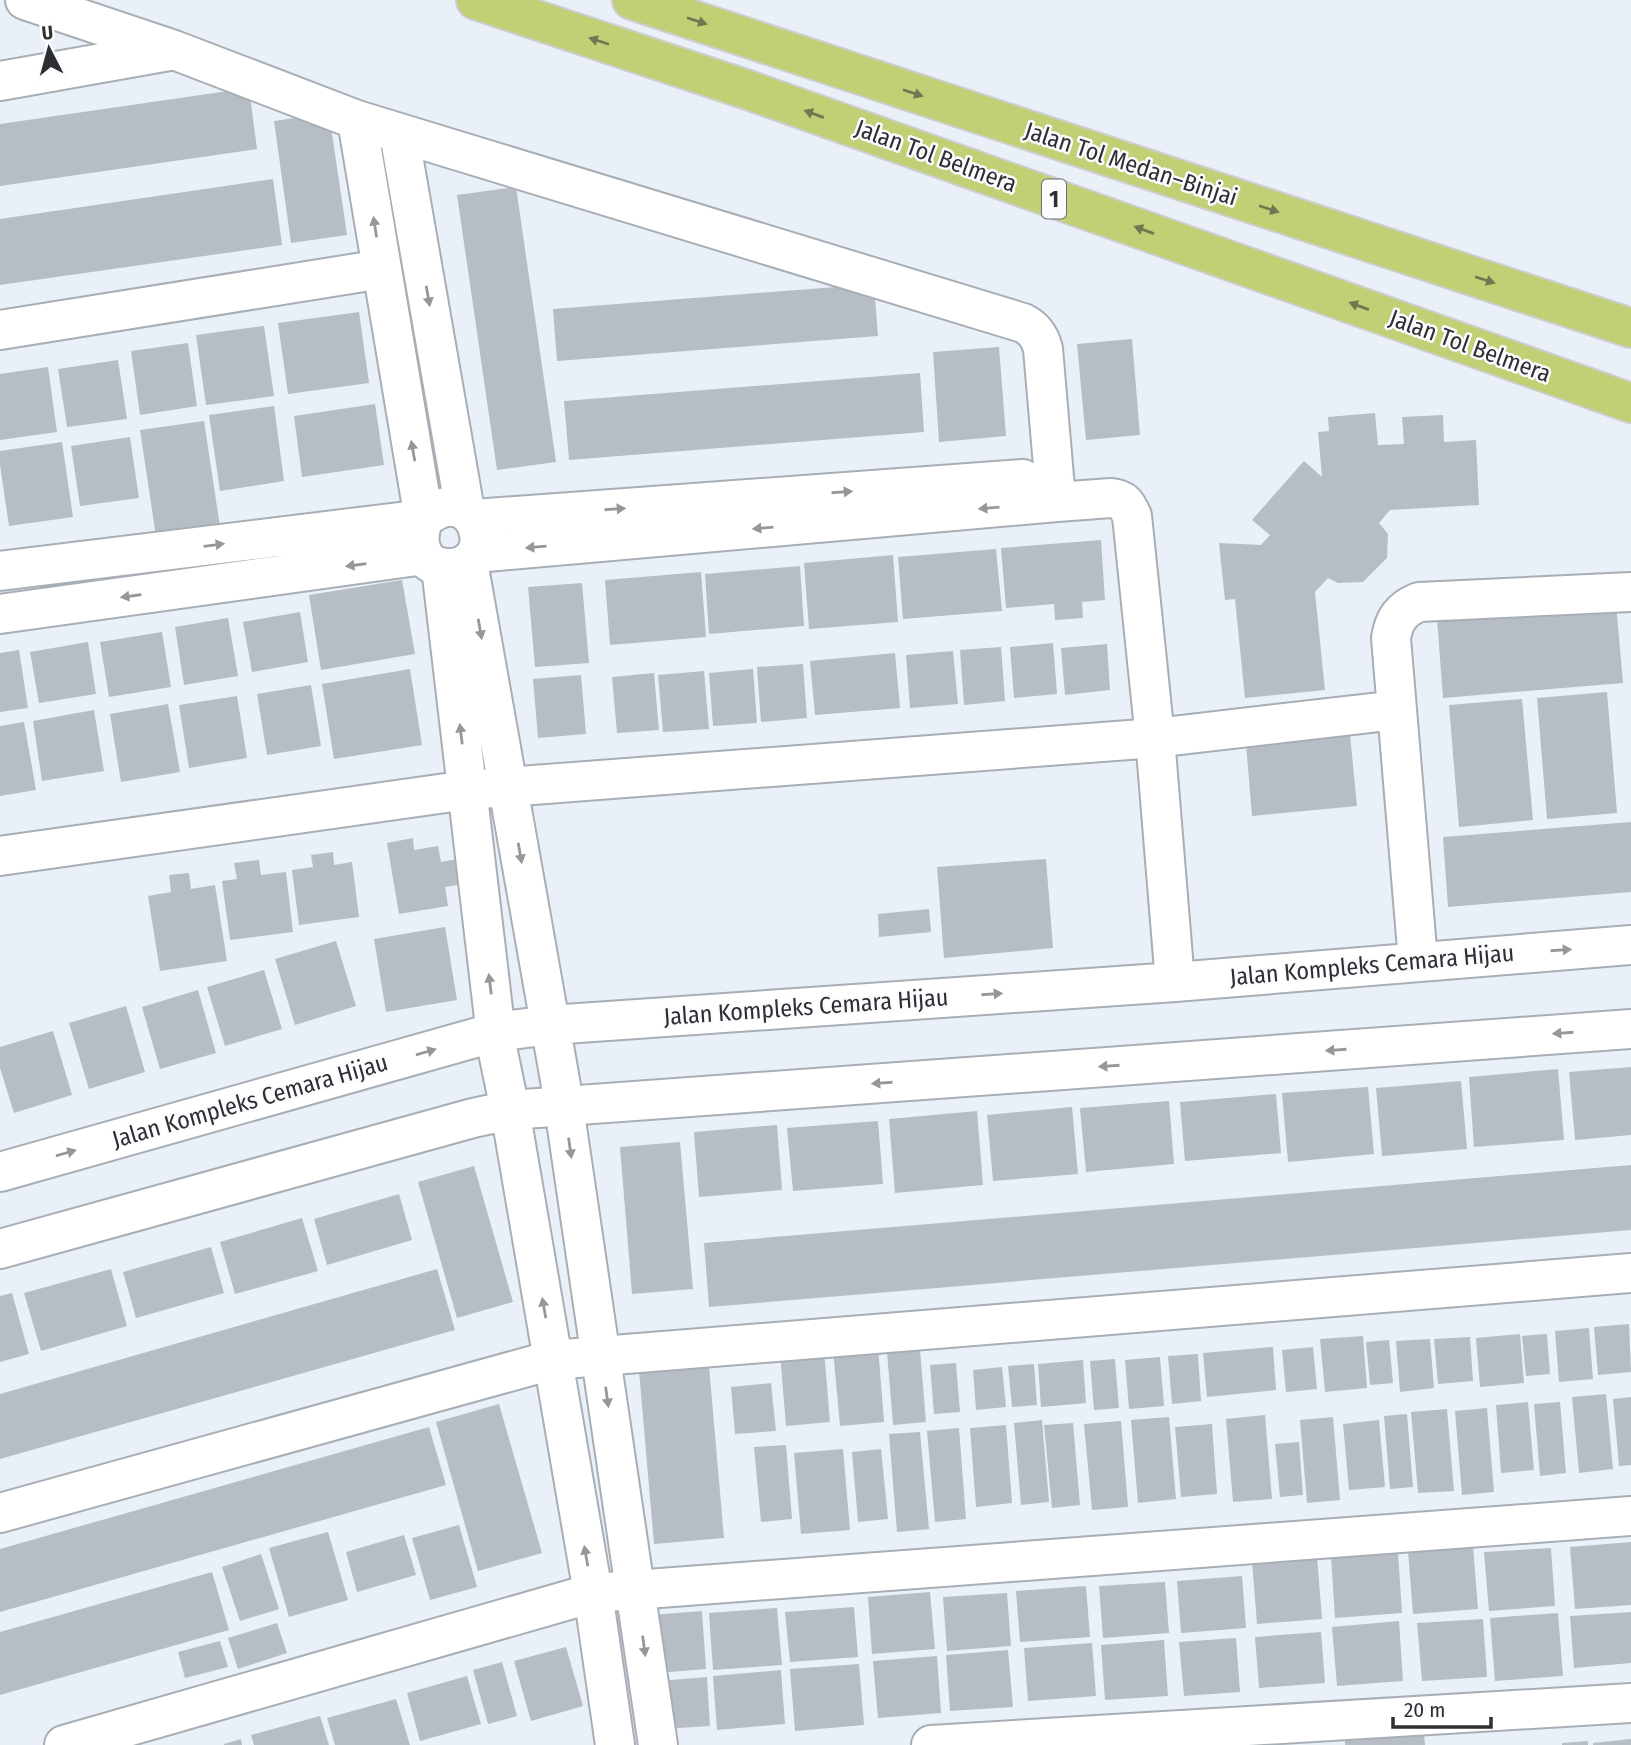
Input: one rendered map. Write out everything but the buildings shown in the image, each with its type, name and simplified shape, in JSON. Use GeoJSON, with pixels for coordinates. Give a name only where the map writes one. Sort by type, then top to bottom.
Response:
{"type":"FeatureCollection","features":[{"type":"Feature","properties":{"kind":"highway","name":"Jalan Tol Belmera"},"geometry":{"type":"LineString","coordinates":[[476,0],[748,90],[1631,403]]}},
{"type":"Feature","properties":{"kind":"highway","name":"Jalan Tol Medan–Binjai"},"geometry":{"type":"LineString","coordinates":[[632,0],[1631,328]]}},
{"type":"Feature","properties":{"kind":"street"},"geometry":{"type":"LineString","coordinates":[[25,0],[174,50],[357,120],[1032,327],[1041,341],[1056,490]]}},
{"type":"Feature","properties":{"kind":"street"},"geometry":{"type":"LineString","coordinates":[[0,81],[174,50]]}},
{"type":"Feature","properties":{"kind":"street"},"geometry":{"type":"LineString","coordinates":[[357,120],[382,269],[453,541],[508,787],[562,1093],[658,1745]]}},
{"type":"Feature","properties":{"kind":"street"},"geometry":{"type":"LineString","coordinates":[[399,133],[453,541],[467,790],[497,1042],[593,1593],[615,1745]]}},
{"type":"Feature","properties":{"kind":"street"},"geometry":{"type":"LineString","coordinates":[[0,330],[382,269]]}},
{"type":"Feature","properties":{"kind":"street"},"geometry":{"type":"LineString","coordinates":[[0,571],[453,541],[1056,490],[1123,501],[1128,507],[1135,530],[1175,982]]}},
{"type":"Feature","properties":{"kind":"street"},"geometry":{"type":"LineString","coordinates":[[0,614],[453,541]]}},
{"type":"Feature","properties":{"kind":"street"},"geometry":{"type":"LineString","coordinates":[[1418,961],[1391,638],[1394,624],[1408,606],[1419,601],[1631,592]]}},
{"type":"Feature","properties":{"kind":"street"},"geometry":{"type":"LineString","coordinates":[[0,856],[467,790],[1155,738],[1397,710]]}},
{"type":"Feature","properties":{"kind":"street","name":"Jalan Kompleks Cemara Hijau"},"geometry":{"type":"LineString","coordinates":[[0,1172],[497,1042],[551,1033],[1631,945]]}},
{"type":"Feature","properties":{"kind":"street"},"geometry":{"type":"LineString","coordinates":[[0,1249],[472,1118],[508,1101],[562,1093],[1631,1028]]}},
{"type":"Feature","properties":{"kind":"street"},"geometry":{"type":"LineString","coordinates":[[0,1513],[552,1360],[1631,1273]]}},
{"type":"Feature","properties":{"kind":"street"},"geometry":{"type":"LineString","coordinates":[[64,1745],[593,1593],[1631,1516]]}},
{"type":"Feature","properties":{"kind":"street"},"geometry":{"type":"LineString","coordinates":[[931,1745],[1631,1703]]}}]}
